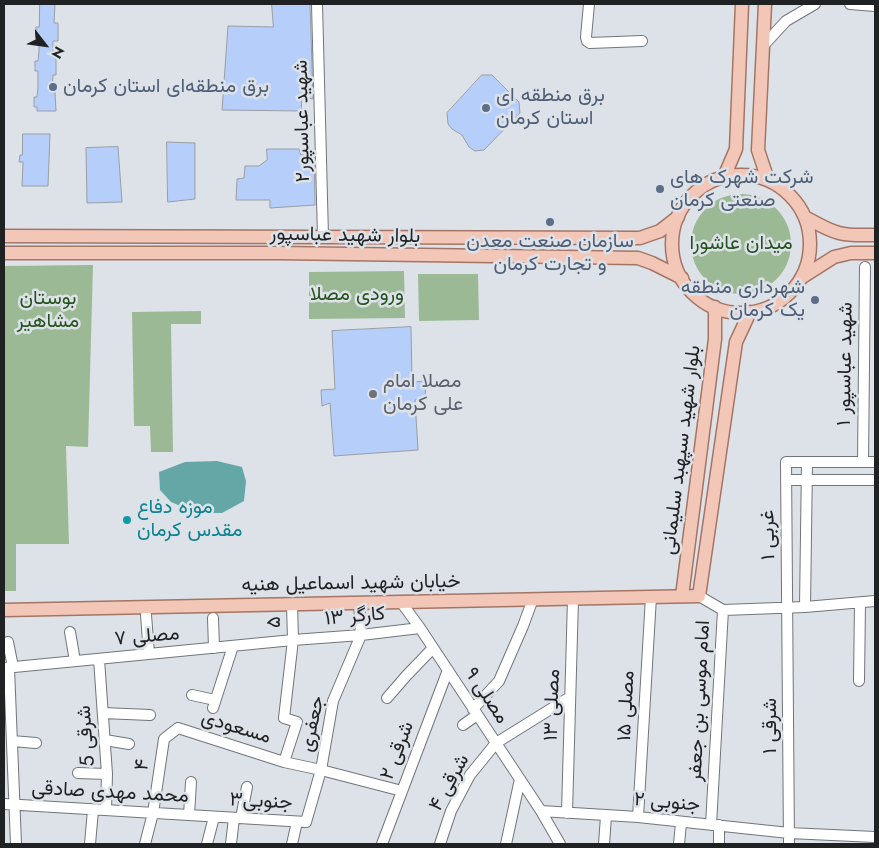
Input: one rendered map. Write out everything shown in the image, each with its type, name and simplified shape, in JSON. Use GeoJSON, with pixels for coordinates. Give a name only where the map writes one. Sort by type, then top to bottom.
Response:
{"type":"FeatureCollection","features":[{"type":"Feature","properties":{"kind":"main road"},"geometry":{"type":"LineString","coordinates":[[724,177],[736,149],[742,4]]}},
{"type":"Feature","properties":{"kind":"main road"},"geometry":{"type":"LineString","coordinates":[[765,4],[758,150],[768,180]]}},
{"type":"Feature","properties":{"kind":"main road"},"geometry":{"type":"LineString","coordinates":[[751,175],[768,180],[790,195],[805,217],[810,235],[810,253],[805,270],[790,293],[767,308],[750,312],[732,312],[715,307],[699,298],[686,286],[675,262],[673,235],[678,217],[687,202],[700,189],[724,177],[751,175]]}},
{"type":"Feature","properties":{"kind":"main road","name":"بلوار شهید عباسپور"},"geometry":{"type":"LineString","coordinates":[[4,236],[640,238],[660,231],[678,217]]}},
{"type":"Feature","properties":{"kind":"main road"},"geometry":{"type":"LineString","coordinates":[[805,217],[839,233],[875,235]]}},
{"type":"Feature","properties":{"kind":"main road"},"geometry":{"type":"LineString","coordinates":[[278,253],[279,237]]}},
{"type":"Feature","properties":{"kind":"main road","name":"بلوار شهید عباسپور"},"geometry":{"type":"LineString","coordinates":[[4,253],[278,253],[638,258],[682,278]]}},
{"type":"Feature","properties":{"kind":"main road"},"geometry":{"type":"LineString","coordinates":[[801,278],[834,257],[851,253],[875,253]]}},
{"type":"Feature","properties":{"kind":"main road","name":"بلوار شهید سپهبد سلیمانی"},"geometry":{"type":"LineString","coordinates":[[682,596],[715,338],[715,307]]}},
{"type":"Feature","properties":{"kind":"main road","name":"بلوار شهید سپهبد سلیمانی"},"geometry":{"type":"LineString","coordinates":[[699,596],[736,342],[750,312]]}},
{"type":"Feature","properties":{"kind":"main road","name":"خیابان شهید اسماعیل هنیه"},"geometry":{"type":"LineString","coordinates":[[4,610],[699,596]]}},
{"type":"Feature","properties":{"kind":"street","name":"شهید عباسپور۲"},"geometry":{"type":"LineString","coordinates":[[318,4],[323,237]]}},
{"type":"Feature","properties":{"kind":"street"},"geometry":{"type":"LineString","coordinates":[[589,4],[587,41],[590,43],[642,41]]}},
{"type":"Feature","properties":{"kind":"street"},"geometry":{"type":"LineString","coordinates":[[763,46],[786,21],[815,4]]}},
{"type":"Feature","properties":{"kind":"street"},"geometry":{"type":"LineString","coordinates":[[850,4],[875,6]]}},
{"type":"Feature","properties":{"kind":"street","name":"شهید عباسپور ۱"},"geometry":{"type":"LineString","coordinates":[[863,462],[865,267]]}},
{"type":"Feature","properties":{"kind":"street","name":"۱ غربی"},"geometry":{"type":"LineString","coordinates":[[788,608],[786,462],[808,462],[805,607]]}},
{"type":"Feature","properties":{"kind":"street"},"geometry":{"type":"LineString","coordinates":[[808,462],[875,462]]}},
{"type":"Feature","properties":{"kind":"street"},"geometry":{"type":"LineString","coordinates":[[786,480],[875,480]]}},
{"type":"Feature","properties":{"kind":"street"},"geometry":{"type":"LineString","coordinates":[[699,596],[723,610],[805,607],[875,601]]}},
{"type":"Feature","properties":{"kind":"street","name":"مصلی ۱۵"},"geometry":{"type":"LineString","coordinates":[[638,817],[651,597]]}},
{"type":"Feature","properties":{"kind":"street","name":"مصلی ۱۳"},"geometry":{"type":"LineString","coordinates":[[567,813],[573,598]]}},
{"type":"Feature","properties":{"kind":"street"},"geometry":{"type":"LineString","coordinates":[[463,724],[499,681],[533,599]]}},
{"type":"Feature","properties":{"kind":"street","name":"مصلی ۹"},"geometry":{"type":"LineString","coordinates":[[401,602],[541,811]]}},
{"type":"Feature","properties":{"kind":"street"},"geometry":{"type":"LineString","coordinates":[[359,603],[360,635]]}},
{"type":"Feature","properties":{"kind":"street"},"geometry":{"type":"LineString","coordinates":[[860,603],[860,681]]}},
{"type":"Feature","properties":{"kind":"street","name":"۵"},"geometry":{"type":"LineString","coordinates":[[284,762],[297,722],[284,718],[293,640],[292,604]]}},
{"type":"Feature","properties":{"kind":"street","name":"شرقی ۱"},"geometry":{"type":"LineString","coordinates":[[788,608],[789,844]]}},
{"type":"Feature","properties":{"kind":"street","name":"امام موسی بن جعفر"},"geometry":{"type":"LineString","coordinates":[[719,844],[715,825],[723,610]]}},
{"type":"Feature","properties":{"kind":"street"},"geometry":{"type":"LineString","coordinates":[[146,615],[149,654]]}},
{"type":"Feature","properties":{"kind":"street"},"geometry":{"type":"LineString","coordinates":[[212,618],[214,648]]}},
{"type":"Feature","properties":{"kind":"street","name":"کارگر ۱۳"},"geometry":{"type":"LineString","coordinates":[[293,640],[420,628]]}},
{"type":"Feature","properties":{"kind":"street"},"geometry":{"type":"LineString","coordinates":[[70,632],[75,661]]}},
{"type":"Feature","properties":{"kind":"street","name":"جعفری"},"geometry":{"type":"LineString","coordinates":[[292,844],[321,770],[333,701],[360,635]]}},
{"type":"Feature","properties":{"kind":"street","name":"مصلی ۷"},"geometry":{"type":"LineString","coordinates":[[9,668],[293,640]]}},
{"type":"Feature","properties":{"kind":"street"},"geometry":{"type":"LineString","coordinates":[[8,642],[9,744],[15,805],[16,844]]}},
{"type":"Feature","properties":{"kind":"street"},"geometry":{"type":"LineString","coordinates":[[192,695],[214,704],[233,646]]}},
{"type":"Feature","properties":{"kind":"street"},"geometry":{"type":"LineString","coordinates":[[387,698],[406,675],[433,648]]}},
{"type":"Feature","properties":{"kind":"street","name":"شرقی 5"},"geometry":{"type":"LineString","coordinates":[[99,659],[107,774],[106,810]]}},
{"type":"Feature","properties":{"kind":"street","name":"۲ شرقی"},"geometry":{"type":"LineString","coordinates":[[382,844],[448,670]]}},
{"type":"Feature","properties":{"kind":"street","name":"۴ شرقی"},"geometry":{"type":"LineString","coordinates":[[440,844],[451,811],[470,775],[496,743],[570,697]]}},
{"type":"Feature","properties":{"kind":"street"},"geometry":{"type":"LineString","coordinates":[[103,713],[150,715]]}},
{"type":"Feature","properties":{"kind":"street","name":"مسعودی"},"geometry":{"type":"LineString","coordinates":[[178,728],[284,762],[402,791]]}},
{"type":"Feature","properties":{"kind":"street","name":"۴"},"geometry":{"type":"LineString","coordinates":[[145,844],[153,813],[164,739],[178,728]]}},
{"type":"Feature","properties":{"kind":"street"},"geometry":{"type":"LineString","coordinates":[[105,740],[129,744]]}},
{"type":"Feature","properties":{"kind":"street"},"geometry":{"type":"LineString","coordinates":[[9,744],[36,742]]}},
{"type":"Feature","properties":{"kind":"street"},"geometry":{"type":"LineString","coordinates":[[78,772],[107,774]]}},
{"type":"Feature","properties":{"kind":"street"},"geometry":{"type":"LineString","coordinates":[[506,844],[520,779]]}},
{"type":"Feature","properties":{"kind":"street"},"geometry":{"type":"LineString","coordinates":[[189,815],[192,782]]}},
{"type":"Feature","properties":{"kind":"street"},"geometry":{"type":"LineString","coordinates":[[232,844],[247,788]]}},
{"type":"Feature","properties":{"kind":"street","name":"محمد مهدی صادقی"},"geometry":{"type":"LineString","coordinates":[[4,804],[214,817]]}},
{"type":"Feature","properties":{"kind":"street"},"geometry":{"type":"LineString","coordinates":[[90,844],[93,810]]}},
{"type":"Feature","properties":{"kind":"street"},"geometry":{"type":"LineString","coordinates":[[541,811],[560,844]]}},
{"type":"Feature","properties":{"kind":"street","name":"جنوبی ۲"},"geometry":{"type":"LineString","coordinates":[[541,811],[638,817],[789,833],[875,837]]}},
{"type":"Feature","properties":{"kind":"street"},"geometry":{"type":"LineString","coordinates":[[604,844],[606,816]]}},
{"type":"Feature","properties":{"kind":"street"},"geometry":{"type":"LineString","coordinates":[[207,844],[214,817]]}},
{"type":"Feature","properties":{"kind":"street","name":"جنوبی۳"},"geometry":{"type":"LineString","coordinates":[[214,817],[302,822]]}},
{"type":"Feature","properties":{"kind":"street"},"geometry":{"type":"LineString","coordinates":[[679,844],[681,823]]}},
{"type":"Feature","properties":{"kind":"green space","name":"میدان عاشورا"},"geometry":{"type":"Polygon","coordinates":[[[741,194],[760,198],[776,209],[787,225],[791,244],[787,263],[776,279],[760,290],[741,294],[722,290],[706,279],[695,263],[691,244],[695,225],[706,209],[722,198],[741,194]]]}},
{"type":"Feature","properties":{"kind":"green space","name":"بوستان مشاهیر"},"geometry":{"type":"Polygon","coordinates":[[[93,265],[88,447],[66,446],[69,544],[16,544],[16,591],[4,591],[4,266],[93,265]]]}},
{"type":"Feature","properties":{"kind":"green space","name":"ورودی مصلا"},"geometry":{"type":"Polygon","coordinates":[[[404,271],[405,318],[309,319],[309,272],[404,271]]]}},
{"type":"Feature","properties":{"kind":"green space"},"geometry":{"type":"Polygon","coordinates":[[[418,274],[478,274],[479,320],[419,321],[418,274]]]}},
{"type":"Feature","properties":{"kind":"green space"},"geometry":{"type":"Polygon","coordinates":[[[201,311],[201,324],[171,324],[173,452],[151,452],[150,426],[134,426],[132,312],[201,311]]]}},
{"type":"Feature","properties":{"kind":"water"},"geometry":{"type":"Polygon","coordinates":[[[217,461],[242,467],[246,481],[244,501],[222,513],[197,513],[171,502],[160,490],[159,472],[185,462],[217,461]]]}},
{"type":"Feature","properties":{"kind":"building"},"geometry":{"type":"Polygon","coordinates":[[[40,4],[55,4],[54,23],[58,23],[58,41],[53,41],[53,57],[56,57],[56,75],[53,75],[52,92],[55,92],[56,111],[37,111],[37,107],[34,107],[34,97],[37,97],[38,87],[38,71],[35,71],[35,61],[38,61],[39,51],[39,37],[36,37],[36,27],[39,27],[40,4]]]}},
{"type":"Feature","properties":{"kind":"building"},"geometry":{"type":"Polygon","coordinates":[[[272,4],[310,4],[313,99],[302,97],[301,111],[222,110],[228,26],[273,27],[272,4]]]}},
{"type":"Feature","properties":{"kind":"building","name":"برق منطقه ای استان کرمان"},"geometry":{"type":"Polygon","coordinates":[[[482,75],[492,75],[519,102],[520,113],[484,150],[475,151],[469,147],[462,135],[448,124],[447,113],[482,75]]]}},
{"type":"Feature","properties":{"kind":"building"},"geometry":{"type":"Polygon","coordinates":[[[23,134],[50,134],[48,186],[22,186],[23,162],[19,162],[20,155],[22,155],[23,134]]]}},
{"type":"Feature","properties":{"kind":"building"},"geometry":{"type":"Polygon","coordinates":[[[167,142],[195,143],[195,199],[168,202],[167,142]]]}},
{"type":"Feature","properties":{"kind":"building"},"geometry":{"type":"Polygon","coordinates":[[[118,147],[122,202],[87,203],[86,148],[118,147]]]}},
{"type":"Feature","properties":{"kind":"building"},"geometry":{"type":"Polygon","coordinates":[[[267,149],[299,149],[301,155],[314,154],[315,205],[270,208],[270,200],[236,200],[237,179],[244,178],[245,166],[259,166],[267,160],[267,149]]]}},
{"type":"Feature","properties":{"kind":"building","name":"مصلا امام علی کرمان"},"geometry":{"type":"Polygon","coordinates":[[[411,327],[412,382],[426,381],[425,399],[415,400],[418,450],[334,456],[330,403],[322,406],[321,390],[335,389],[332,331],[411,327]]]}},
{"type":"Feature","properties":{"kind":"place","name":"برق منطقه‌ای استان کرمان"},"geometry":{"type":"Point","coordinates":[53,87]}},
{"type":"Feature","properties":{"kind":"place","name":"برق منطقه ای استان کرمان"},"geometry":{"type":"Point","coordinates":[486,108]}},
{"type":"Feature","properties":{"kind":"place","name":"شرکت شهرک های صنعتی کرمان"},"geometry":{"type":"Point","coordinates":[660,189]}},
{"type":"Feature","properties":{"kind":"place","name":"سازمان صنعت معدن و تجارت کرمان"},"geometry":{"type":"Point","coordinates":[550,222]}},
{"type":"Feature","properties":{"kind":"place","name":"شهرداری منطقه یک کرمان"},"geometry":{"type":"Point","coordinates":[815,300]}},
{"type":"Feature","properties":{"kind":"place","name":"مصلا امام علی کرمان"},"geometry":{"type":"Point","coordinates":[373,394]}},
{"type":"Feature","properties":{"kind":"place","name":"موزه دفاع مقدس کرمان"},"geometry":{"type":"Point","coordinates":[127,520]}}]}
